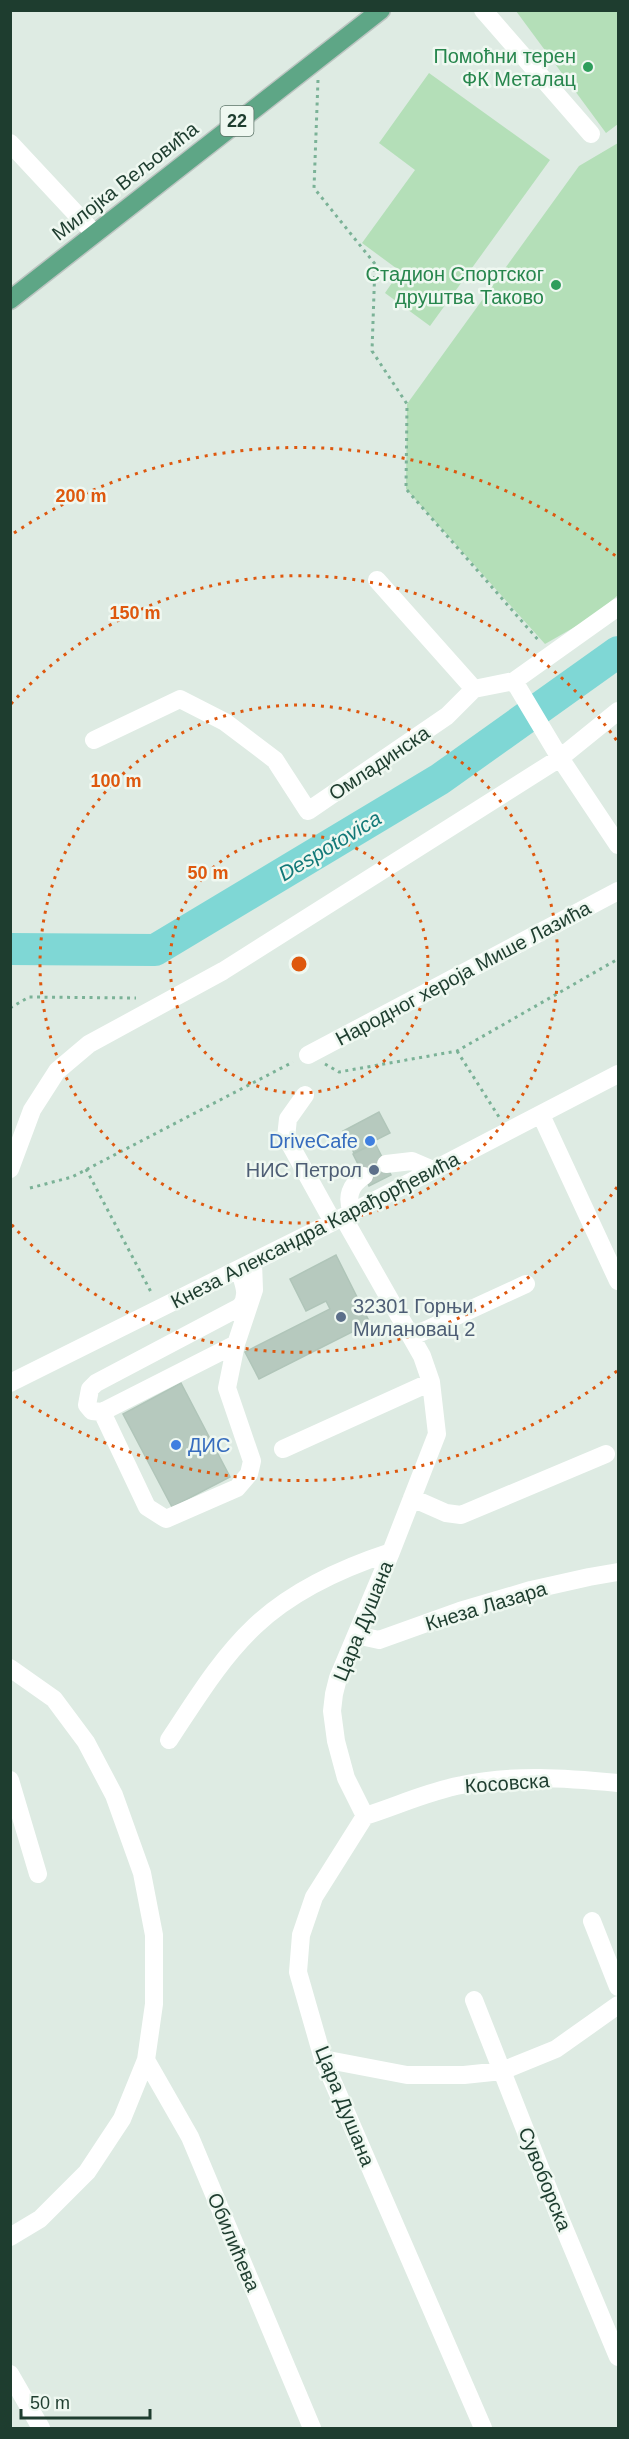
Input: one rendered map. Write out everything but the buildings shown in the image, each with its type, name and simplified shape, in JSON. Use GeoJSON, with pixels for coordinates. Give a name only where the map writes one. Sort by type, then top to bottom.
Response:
{"type":"FeatureCollection","features":[{"type":"Feature","properties":{"kind":"main road","name":"Милојка Вељовића"},"geometry":{"type":"LineString","coordinates":[[10,300],[381,10]]}},
{"type":"Feature","properties":{"kind":"street"},"geometry":{"type":"LineString","coordinates":[[483,10],[591,134]]}},
{"type":"Feature","properties":{"kind":"street"},"geometry":{"type":"LineString","coordinates":[[10,143],[94,233]]}},
{"type":"Feature","properties":{"kind":"street"},"geometry":{"type":"LineString","coordinates":[[377,579],[474,689],[517,687],[551,655],[618,607]]}},
{"type":"Feature","properties":{"kind":"street"},"geometry":{"type":"LineString","coordinates":[[517,687],[560,758],[618,845]]}},
{"type":"Feature","properties":{"kind":"street","name":"Омладинска"},"geometry":{"type":"LineString","coordinates":[[94,740],[180,699],[225,722],[275,760],[308,811],[447,716],[474,689]]}},
{"type":"Feature","properties":{"kind":"street"},"geometry":{"type":"LineString","coordinates":[[12,1158],[32,1110],[57,1071],[89,1044],[223,971],[560,758],[618,711]]}},
{"type":"Feature","properties":{"kind":"street","name":"Народног хероја Мише Лазића"},"geometry":{"type":"LineString","coordinates":[[308,1055],[618,891]]}},
{"type":"Feature","properties":{"kind":"street","name":"Кнеза Александра Карађорђевића"},"geometry":{"type":"LineString","coordinates":[[10,1383],[343,1217],[618,1074]]}},
{"type":"Feature","properties":{"kind":"street","name":"Цара Душана"},"geometry":{"type":"LineString","coordinates":[[305,1095],[288,1119],[286,1137],[343,1217],[422,1356],[431,1382],[437,1434],[338,1678],[332,1712],[336,1741],[346,1778],[365,1816],[314,1898],[301,1935],[298,1972],[323,2059],[483,2428]]}},
{"type":"Feature","properties":{"kind":"street"},"geometry":{"type":"LineString","coordinates":[[541,1115],[618,1281]]}},
{"type":"Feature","properties":{"kind":"street"},"geometry":{"type":"LineString","coordinates":[[386,1164],[412,1161],[433,1170]]}},
{"type":"Feature","properties":{"kind":"street"},"geometry":{"type":"LineString","coordinates":[[343,1217],[355,1182],[364,1176]]}},
{"type":"Feature","properties":{"kind":"street"},"geometry":{"type":"LineString","coordinates":[[236,1344],[102,1412],[92,1411],[87,1405],[90,1389],[96,1383],[240,1307],[246,1300],[246,1265]]}},
{"type":"Feature","properties":{"kind":"street"},"geometry":{"type":"LineString","coordinates":[[102,1412],[147,1507],[156,1515],[166,1519],[237,1488],[249,1474],[252,1461],[227,1388],[236,1344],[254,1290],[246,1265]]}},
{"type":"Feature","properties":{"kind":"street"},"geometry":{"type":"LineString","coordinates":[[411,1337],[526,1284]]}},
{"type":"Feature","properties":{"kind":"street"},"geometry":{"type":"LineString","coordinates":[[283,1449],[431,1382]]}},
{"type":"Feature","properties":{"kind":"street"},"geometry":{"type":"LineString","coordinates":[[412,1498],[446,1513],[461,1515],[606,1454]]}},
{"type":"Feature","properties":{"kind":"street"},"geometry":{"type":"LineString","coordinates":[[169,1740],[208,1681],[261,1621],[282,1603],[352,1564],[391,1552]]}},
{"type":"Feature","properties":{"kind":"street","name":"Кнеза Лазара"},"geometry":{"type":"LineString","coordinates":[[356,1635],[379,1640],[460,1611],[531,1590],[618,1572]]}},
{"type":"Feature","properties":{"kind":"street"},"geometry":{"type":"LineString","coordinates":[[10,2237],[40,2219],[87,2172],[122,2120],[146,2060],[154,2004],[154,1935],[142,1873],[114,1795],[86,1742],[54,1699],[11,1672]]}},
{"type":"Feature","properties":{"kind":"street","name":"Косовска"},"geometry":{"type":"LineString","coordinates":[[365,1816],[460,1785],[505,1779],[547,1778],[618,1783]]}},
{"type":"Feature","properties":{"kind":"street"},"geometry":{"type":"LineString","coordinates":[[10,1780],[38,1874]]}},
{"type":"Feature","properties":{"kind":"street"},"geometry":{"type":"LineString","coordinates":[[592,1921],[618,1987]]}},
{"type":"Feature","properties":{"kind":"street","name":"Сувоборска"},"geometry":{"type":"LineString","coordinates":[[474,2000],[559,2216],[618,2357]]}},
{"type":"Feature","properties":{"kind":"street"},"geometry":{"type":"LineString","coordinates":[[323,2059],[407,2075],[502,2072],[556,2049],[618,2005]]}},
{"type":"Feature","properties":{"kind":"street","name":"Обилићева"},"geometry":{"type":"LineString","coordinates":[[146,2060],[190,2137],[312,2428]]}},
{"type":"Feature","properties":{"kind":"street"},"geometry":{"type":"LineString","coordinates":[[10,2374],[41,2428]]}},
{"type":"Feature","properties":{"kind":"path"},"geometry":{"type":"LineString","coordinates":[[318,58],[314,188],[375,264],[372,351],[407,404],[406,489],[551,655]]}},
{"type":"Feature","properties":{"kind":"path"},"geometry":{"type":"LineString","coordinates":[[30,1188],[72,1177],[308,1055],[339,1072],[457,1051],[618,959]]}},
{"type":"Feature","properties":{"kind":"path"},"geometry":{"type":"LineString","coordinates":[[10,1008],[29,997],[138,998]]}},
{"type":"Feature","properties":{"kind":"path"},"geometry":{"type":"LineString","coordinates":[[457,1051],[509,1132]]}},
{"type":"Feature","properties":{"kind":"path"},"geometry":{"type":"LineString","coordinates":[[86,1169],[152,1295]]}},
{"type":"Feature","properties":{"kind":"green space","name":"Помоћни терен ФК Металац"},"geometry":{"type":"Polygon","coordinates":[[[516,11],[618,11],[618,124],[606,133],[516,11]]]}},
{"type":"Feature","properties":{"kind":"green space"},"geometry":{"type":"Polygon","coordinates":[[[429,73],[550,160],[430,326],[385,293],[400,271],[362,243],[415,170],[379,143],[429,73]]]}},
{"type":"Feature","properties":{"kind":"green space","name":"Стадион Спортског друштва Таково"},"geometry":{"type":"Polygon","coordinates":[[[618,143],[618,595],[594,616],[545,644],[406,489],[407,404],[579,166],[618,143]]]}},
{"type":"Feature","properties":{"kind":"waterway","name":"Despotovica"},"geometry":{"type":"LineString","coordinates":[[10,949],[155,950],[440,779],[618,652]]}},
{"type":"Feature","properties":{"kind":"tunnel"},"geometry":{"type":"LineString","coordinates":[[364,1176],[386,1164]]}},
{"type":"Feature","properties":{"kind":"place","name":"Помоћни терен ФК Металац"},"geometry":{"type":"Point","coordinates":[588,67]}},
{"type":"Feature","properties":{"kind":"place","name":"Стадион Спортског друштва Таково"},"geometry":{"type":"Point","coordinates":[556,285]}},
{"type":"Feature","properties":{"kind":"place","name":"DriveCafe"},"geometry":{"type":"Point","coordinates":[370,1141]}},
{"type":"Feature","properties":{"kind":"place","name":"НИС Петрол"},"geometry":{"type":"Point","coordinates":[374,1170]}},
{"type":"Feature","properties":{"kind":"place","name":"32301 Горњи Милановац 2"},"geometry":{"type":"Point","coordinates":[341,1317]}},
{"type":"Feature","properties":{"kind":"place","name":"ДИС"},"geometry":{"type":"Point","coordinates":[176,1445]}}]}
